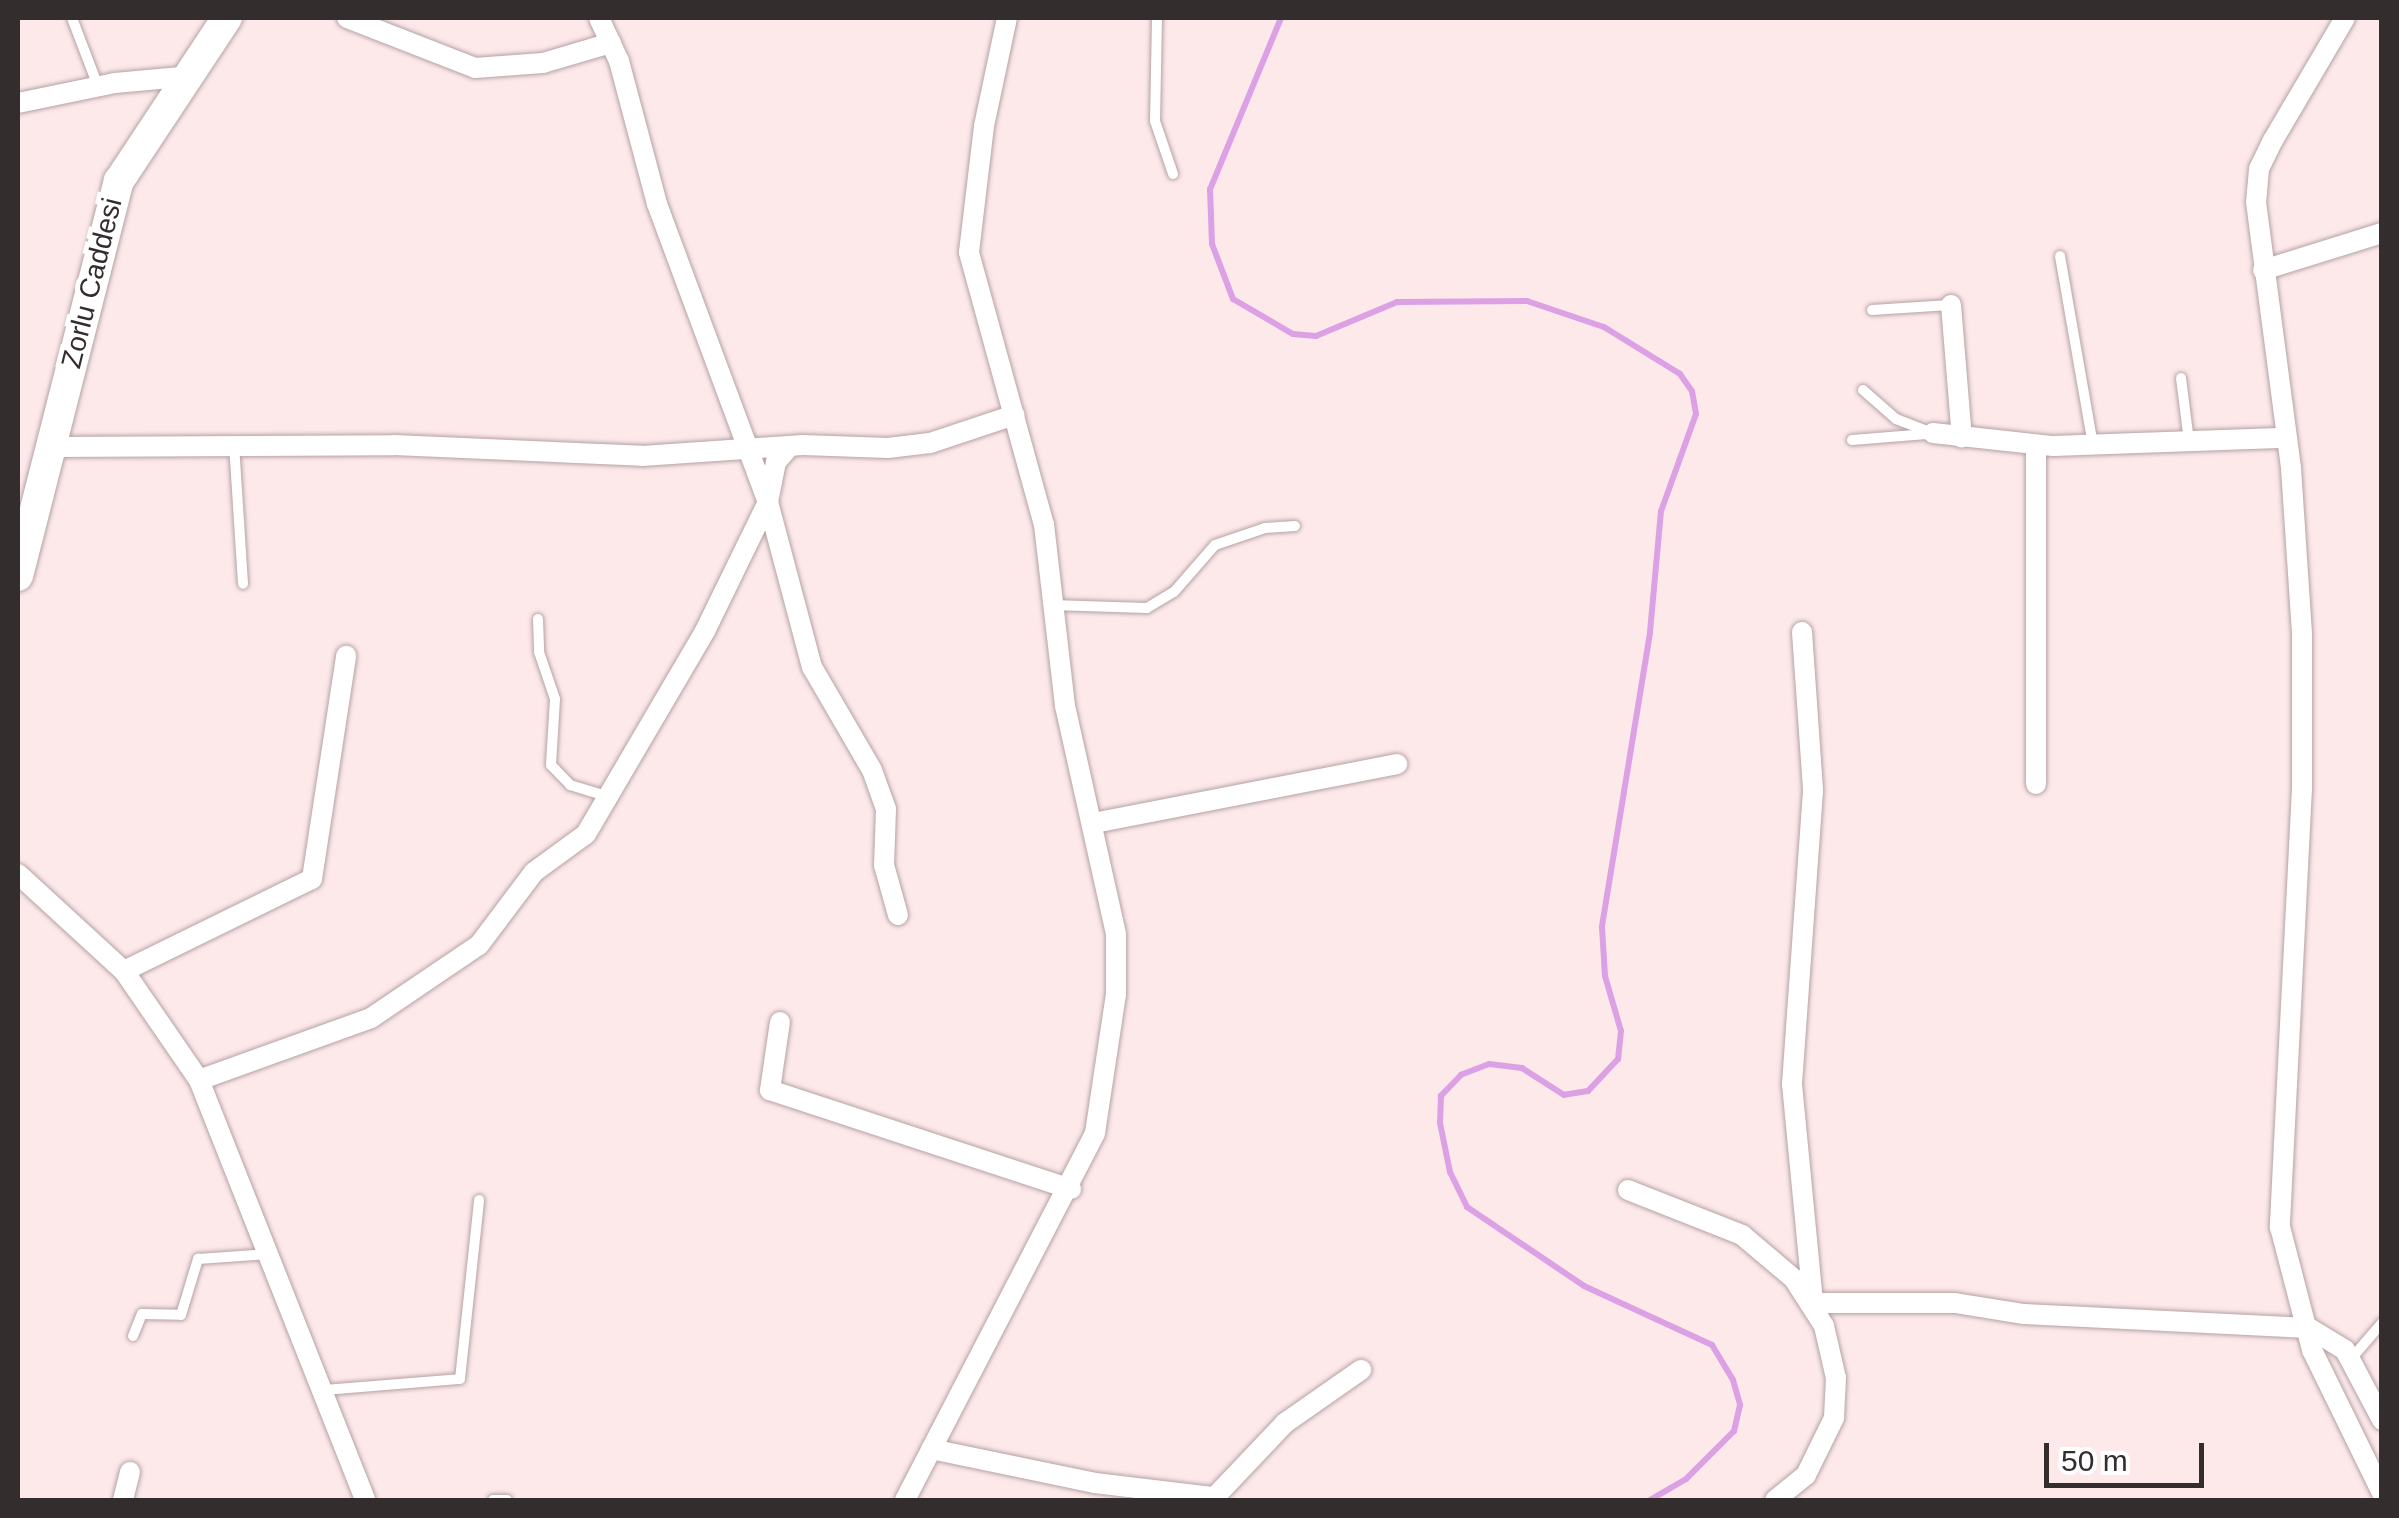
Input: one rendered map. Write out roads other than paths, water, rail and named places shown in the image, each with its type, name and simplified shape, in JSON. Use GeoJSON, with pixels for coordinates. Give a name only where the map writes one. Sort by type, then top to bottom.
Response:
{"type":"FeatureCollection","features":[{"type":"Feature","properties":{"kind":"street","name":"Zorlu Caddesi"},"geometry":{"type":"LineString","coordinates":[[18,576],[54,447],[118,180],[192,76],[227,18]]}},
{"type":"Feature","properties":{"kind":"street"},"geometry":{"type":"LineString","coordinates":[[347,18],[476,68],[543,63],[611,43]]}},
{"type":"Feature","properties":{"kind":"street"},"geometry":{"type":"LineString","coordinates":[[599,18],[611,43],[658,204],[768,502],[812,666],[872,770],[886,809],[884,865],[898,915]]}},
{"type":"Feature","properties":{"kind":"street"},"geometry":{"type":"LineString","coordinates":[[905,1500],[1071,1188],[1103,1104],[1116,994],[1116,934],[1065,706],[1050,605],[1044,525],[969,252],[984,126],[1007,18]]}},
{"type":"Feature","properties":{"kind":"street"},"geometry":{"type":"LineString","coordinates":[[2345,18],[2259,169],[2263,270],[2301,574],[2302,788],[2280,1227],[2312,1350],[2382,1493]]}},
{"type":"Feature","properties":{"kind":"street"},"geometry":{"type":"LineString","coordinates":[[18,103],[98,86],[192,76]]}},
{"type":"Feature","properties":{"kind":"street"},"geometry":{"type":"LineString","coordinates":[[2263,270],[2382,233]]}},
{"type":"Feature","properties":{"kind":"street"},"geometry":{"type":"LineString","coordinates":[[1951,304],[1962,438]]}},
{"type":"Feature","properties":{"kind":"street"},"geometry":{"type":"LineString","coordinates":[[54,447],[234,442],[642,456],[790,446],[909,447],[1014,416]]}},
{"type":"Feature","properties":{"kind":"street"},"geometry":{"type":"LineString","coordinates":[[1932,433],[2094,446],[2286,438]]}},
{"type":"Feature","properties":{"kind":"street"},"geometry":{"type":"LineString","coordinates":[[2036,444],[2036,784]]}},
{"type":"Feature","properties":{"kind":"street"},"geometry":{"type":"LineString","coordinates":[[200,1080],[334,1036],[460,959],[534,872],[586,834],[705,630],[768,502],[776,462],[790,446]]}},
{"type":"Feature","properties":{"kind":"street"},"geometry":{"type":"LineString","coordinates":[[1775,1500],[1806,1475],[1834,1418],[1836,1378],[1813,1303],[1792,1084],[1813,791],[1802,632]]}},
{"type":"Feature","properties":{"kind":"street"},"geometry":{"type":"LineString","coordinates":[[124,972],[312,879],[346,656]]}},
{"type":"Feature","properties":{"kind":"street"},"geometry":{"type":"LineString","coordinates":[[1094,823],[1398,764]]}},
{"type":"Feature","properties":{"kind":"street"},"geometry":{"type":"LineString","coordinates":[[18,874],[124,972],[200,1080],[366,1500]]}},
{"type":"Feature","properties":{"kind":"street"},"geometry":{"type":"LineString","coordinates":[[780,1022],[770,1090],[1071,1188]]}},
{"type":"Feature","properties":{"kind":"street"},"geometry":{"type":"LineString","coordinates":[[1628,1190],[1742,1235],[1813,1303],[1955,1304],[2024,1314],[2309,1328],[2327,1334],[2350,1360],[2382,1420]]}},
{"type":"Feature","properties":{"kind":"street"},"geometry":{"type":"LineString","coordinates":[[931,1449],[1094,1482],[1212,1499],[1285,1423],[1361,1370]]}},
{"type":"Feature","properties":{"kind":"street"},"geometry":{"type":"LineString","coordinates":[[123,1500],[130,1472]]}},
{"type":"Feature","properties":{"kind":"lane"},"geometry":{"type":"LineString","coordinates":[[72,18],[98,86]]}},
{"type":"Feature","properties":{"kind":"lane"},"geometry":{"type":"LineString","coordinates":[[1157,18],[1155,122],[1173,174]]}},
{"type":"Feature","properties":{"kind":"lane"},"geometry":{"type":"LineString","coordinates":[[2060,256],[2094,446]]}},
{"type":"Feature","properties":{"kind":"lane"},"geometry":{"type":"LineString","coordinates":[[1872,310],[1951,304]]}},
{"type":"Feature","properties":{"kind":"lane"},"geometry":{"type":"LineString","coordinates":[[2181,378],[2189,444]]}},
{"type":"Feature","properties":{"kind":"lane"},"geometry":{"type":"LineString","coordinates":[[1863,390],[1896,419],[1932,433]]}},
{"type":"Feature","properties":{"kind":"lane"},"geometry":{"type":"LineString","coordinates":[[1852,440],[1932,433]]}},
{"type":"Feature","properties":{"kind":"lane"},"geometry":{"type":"LineString","coordinates":[[234,442],[243,584]]}},
{"type":"Feature","properties":{"kind":"lane"},"geometry":{"type":"LineString","coordinates":[[1050,605],[1147,608],[1174,592],[1214,545],[1265,528],[1295,526]]}},
{"type":"Feature","properties":{"kind":"lane"},"geometry":{"type":"LineString","coordinates":[[538,619],[539,652],[555,700],[550,765],[570,785],[607,796]]}},
{"type":"Feature","properties":{"kind":"lane"},"geometry":{"type":"LineString","coordinates":[[323,1390],[460,1380],[480,1200]]}},
{"type":"Feature","properties":{"kind":"lane"},"geometry":{"type":"LineString","coordinates":[[132,1336],[142,1314],[181,1315],[198,1259],[270,1254]]}},
{"type":"Feature","properties":{"kind":"lane"},"geometry":{"type":"LineString","coordinates":[[2350,1360],[2382,1322]]}},
{"type":"Feature","properties":{"kind":"lane"},"geometry":{"type":"LineString","coordinates":[[493,1500],[507,1500]]}},
{"type":"Feature","properties":{"kind":"waterway"},"geometry":{"type":"LineString","coordinates":[[1281,18],[1210,189],[1212,244],[1233,299],[1293,334],[1316,336],[1397,302],[1527,301],[1604,327],[1680,374],[1692,391],[1696,414],[1661,511],[1650,633],[1602,927],[1605,976],[1621,1031],[1618,1059],[1588,1091],[1564,1095],[1522,1068],[1489,1064],[1461,1075],[1441,1096],[1440,1123],[1450,1172],[1467,1207],[1584,1286],[1712,1345],[1733,1380],[1740,1405],[1734,1431],[1686,1479],[1650,1500]]}}]}
